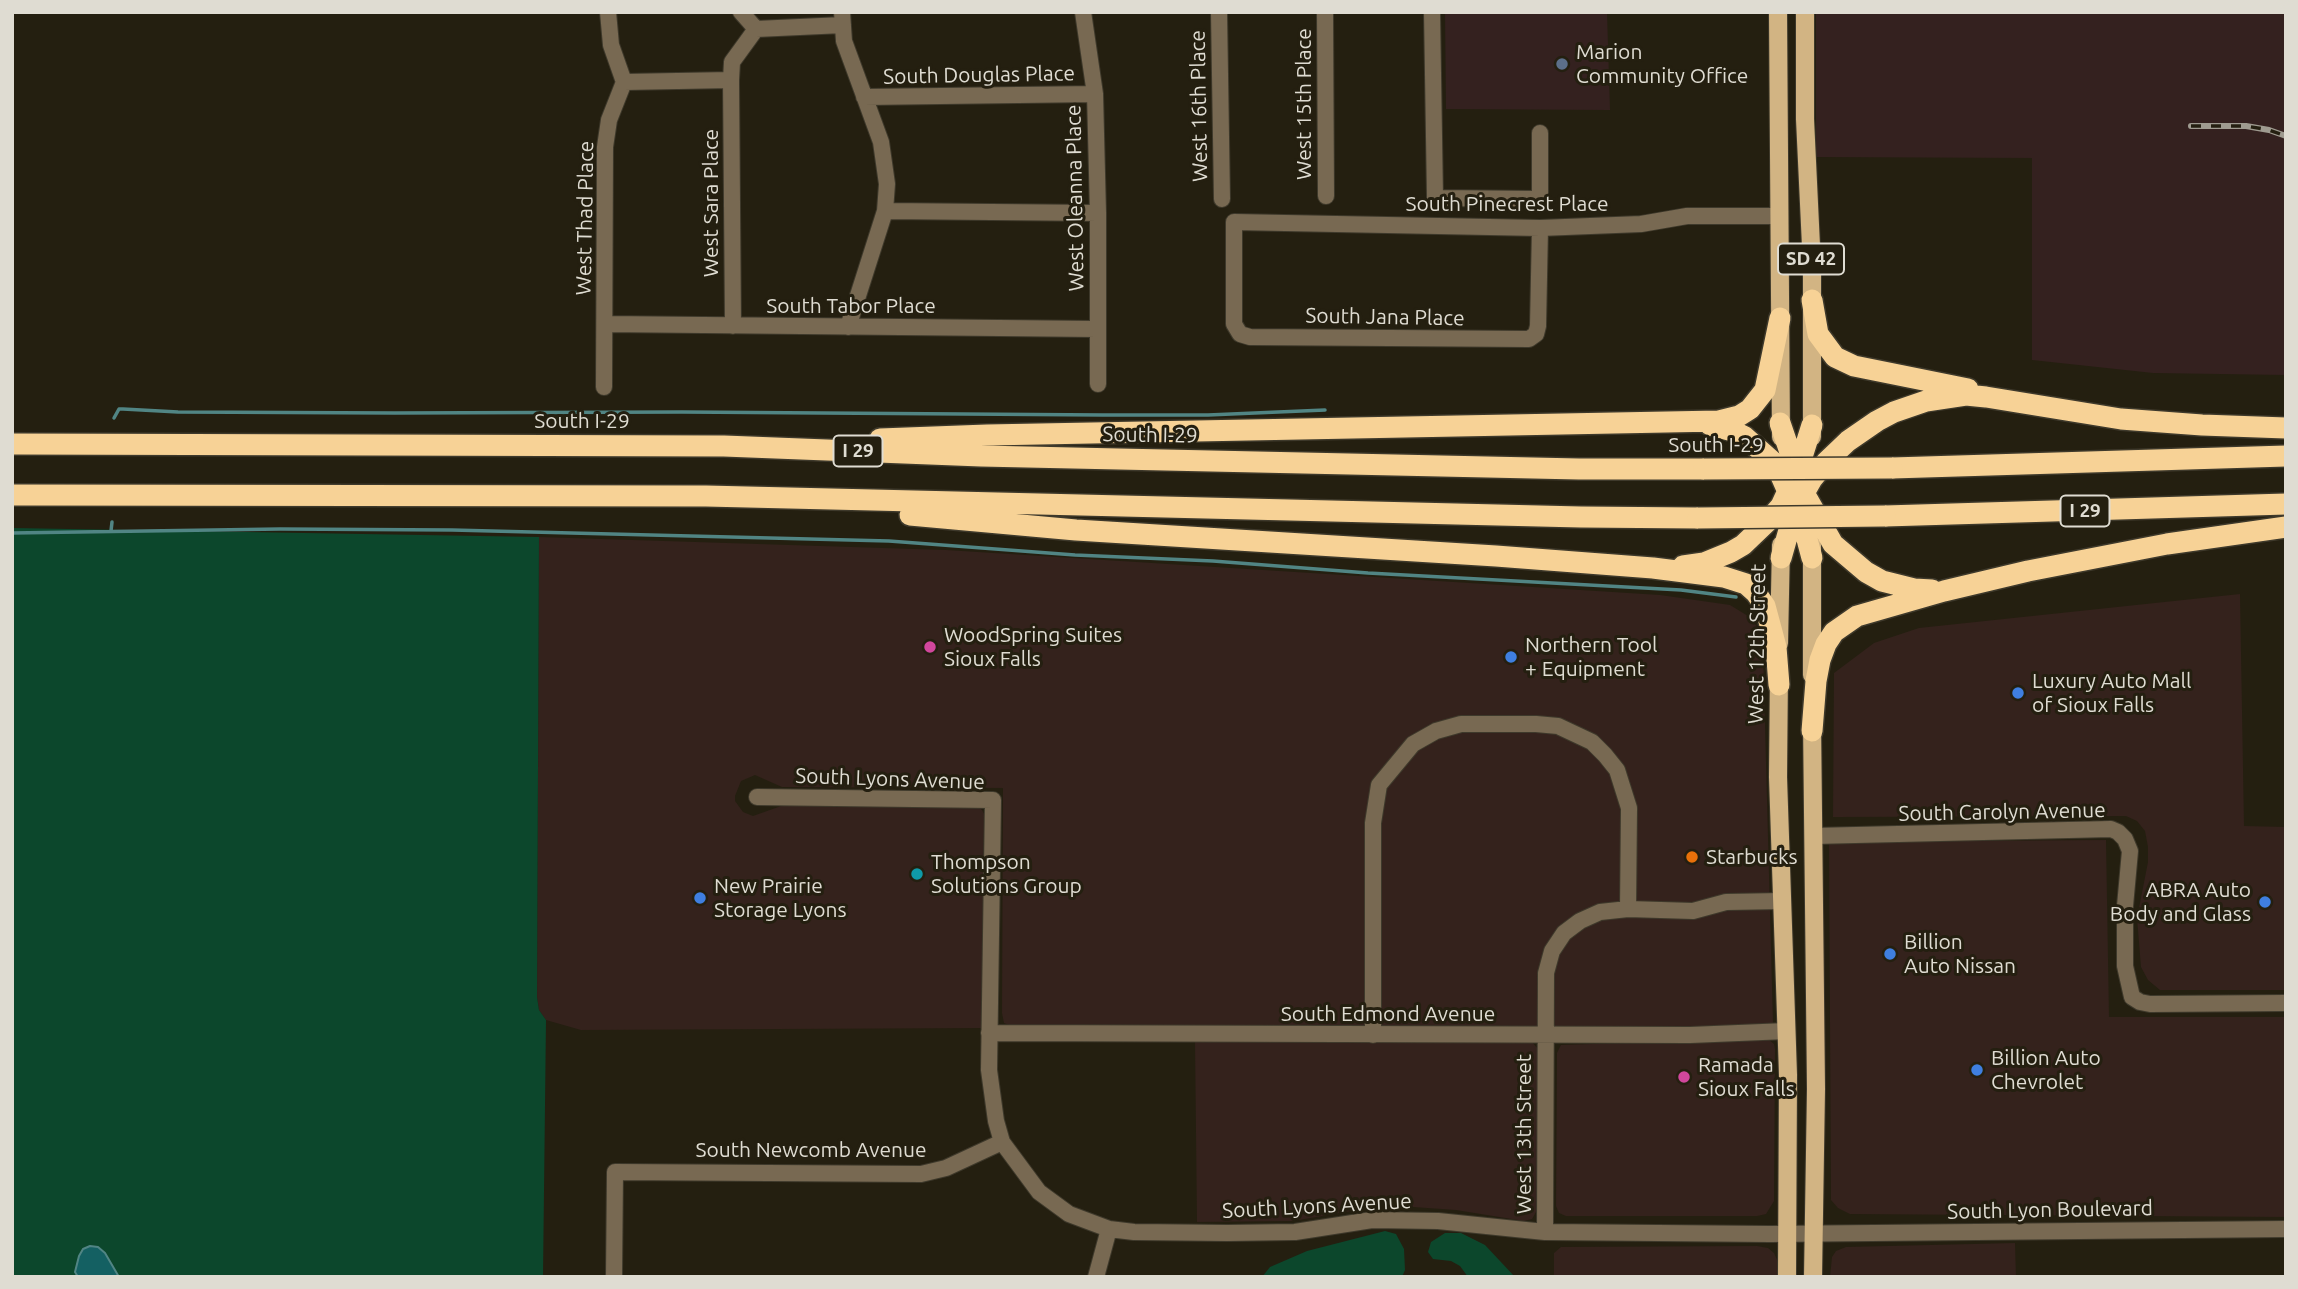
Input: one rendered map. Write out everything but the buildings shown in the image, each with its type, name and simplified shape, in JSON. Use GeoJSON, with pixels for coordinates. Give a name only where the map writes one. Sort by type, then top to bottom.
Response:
{"type":"FeatureCollection","features":[{"type":"Feature","properties":{"kind":"highway"},"geometry":{"type":"LineString","coordinates":[[1812,300],[1818,334],[1835,357],[1854,366],[1949,384],[1986,397]]}},
{"type":"Feature","properties":{"kind":"highway"},"geometry":{"type":"LineString","coordinates":[[724,446],[987,435],[1690,422],[1731,419],[1750,409],[1758,401],[1769,375],[1780,318]]}},
{"type":"Feature","properties":{"kind":"highway"},"geometry":{"type":"LineString","coordinates":[[1653,568],[1704,563],[1731,552],[1756,534],[1848,441],[1894,412],[1926,401],[1946,397],[1986,397],[2121,419],[2286,428]]}},
{"type":"Feature","properties":{"kind":"highway"},"geometry":{"type":"LineString","coordinates":[[1690,422],[1720,427],[1745,437],[1771,460],[1833,544],[1866,572],[1897,586],[1944,591]]}},
{"type":"Feature","properties":{"kind":"highway"},"geometry":{"type":"LineString","coordinates":[[1780,423],[1812,558]]}},
{"type":"Feature","properties":{"kind":"highway"},"geometry":{"type":"LineString","coordinates":[[1781,558],[1812,425]]}},
{"type":"Feature","properties":{"kind":"highway","name":"South I-29"},"geometry":{"type":"LineString","coordinates":[[12,444],[724,446],[1008,456],[1579,469],[1892,468],[2286,456]]}},
{"type":"Feature","properties":{"kind":"highway","name":"I 29"},"geometry":{"type":"LineString","coordinates":[[12,495],[706,496],[1553,517],[1885,516],[2286,504]]}},
{"type":"Feature","properties":{"kind":"highway"},"geometry":{"type":"LineString","coordinates":[[706,496],[1076,530],[1653,568],[1736,580],[1756,593],[1765,606],[1773,633],[1779,685]]}},
{"type":"Feature","properties":{"kind":"highway"},"geometry":{"type":"LineString","coordinates":[[1812,732],[1820,660],[1826,644],[1834,632],[1857,616],[2028,571],[2227,534],[2286,527]]}},
{"type":"Feature","properties":{"kind":"main road","name":"SD 42"},"geometry":{"type":"LineString","coordinates":[[1778,12],[1780,423]]}},
{"type":"Feature","properties":{"kind":"main road","name":"SD 42"},"geometry":{"type":"LineString","coordinates":[[1805,12],[1804,80],[1812,300],[1812,425]]}},
{"type":"Feature","properties":{"kind":"main road","name":"West 12th Street"},"geometry":{"type":"LineString","coordinates":[[1781,558],[1778,777],[1787,1031],[1787,1277]]}},
{"type":"Feature","properties":{"kind":"main road"},"geometry":{"type":"LineString","coordinates":[[1812,558],[1816,1090],[1814,1277]]}},
{"type":"Feature","properties":{"kind":"street"},"geometry":{"type":"LineString","coordinates":[[608,12],[611,45],[624,82],[731,80]]}},
{"type":"Feature","properties":{"kind":"street"},"geometry":{"type":"LineString","coordinates":[[741,12],[756,29],[842,18],[848,58],[875,124],[886,167],[885,211],[848,327]]}},
{"type":"Feature","properties":{"kind":"street","name":"West Oleanna Place"},"geometry":{"type":"LineString","coordinates":[[1083,12],[1095,94],[1098,384]]}},
{"type":"Feature","properties":{"kind":"street","name":"West 16th Place"},"geometry":{"type":"LineString","coordinates":[[1219,12],[1222,199]]}},
{"type":"Feature","properties":{"kind":"street","name":"West 15th Place"},"geometry":{"type":"LineString","coordinates":[[1325,12],[1326,196]]}},
{"type":"Feature","properties":{"kind":"street"},"geometry":{"type":"LineString","coordinates":[[1432,12],[1434,198],[1540,199],[1540,132]]}},
{"type":"Feature","properties":{"kind":"street","name":"West Sara Place"},"geometry":{"type":"LineString","coordinates":[[733,326],[732,62],[756,29]]}},
{"type":"Feature","properties":{"kind":"street","name":"West Thad Place"},"geometry":{"type":"LineString","coordinates":[[604,387],[605,147],[609,120],[624,82]]}},
{"type":"Feature","properties":{"kind":"street","name":"South Douglas Place"},"geometry":{"type":"LineString","coordinates":[[864,97],[1095,94]]}},
{"type":"Feature","properties":{"kind":"street"},"geometry":{"type":"LineString","coordinates":[[885,211],[1098,214]]}},
{"type":"Feature","properties":{"kind":"street","name":"South Pinecrest Place"},"geometry":{"type":"LineString","coordinates":[[1234,222],[1539,228],[1641,224],[1687,216],[1779,216]]}},
{"type":"Feature","properties":{"kind":"street","name":"South Jana Place"},"geometry":{"type":"LineString","coordinates":[[1234,222],[1233,314],[1236,330],[1250,337],[1529,339],[1536,334],[1538,326],[1539,228]]}},
{"type":"Feature","properties":{"kind":"street","name":"South Tabor Place"},"geometry":{"type":"LineString","coordinates":[[605,324],[1097,329]]}},
{"type":"Feature","properties":{"kind":"street"},"geometry":{"type":"LineString","coordinates":[[1373,1035],[1373,822],[1379,785],[1413,744],[1436,731],[1461,724],[1558,726],[1584,738],[1605,755],[1617,770],[1629,808],[1628,909]]}},
{"type":"Feature","properties":{"kind":"street","name":"South Lyons Avenue"},"geometry":{"type":"LineString","coordinates":[[757,797],[993,800],[989,1033],[991,1098],[1002,1142],[1039,1192],[1069,1214],[1109,1229],[1134,1232],[1286,1232],[1372,1220],[1411,1220],[1545,1232],[1787,1234]]}},
{"type":"Feature","properties":{"kind":"street","name":"South Carolyn Avenue"},"geometry":{"type":"LineString","coordinates":[[1813,836],[2111,829],[2125,839],[2130,852],[2125,906],[2125,966],[2132,997],[2150,1004],[2286,1003]]}},
{"type":"Feature","properties":{"kind":"street","name":"West 13th Street"},"geometry":{"type":"LineString","coordinates":[[1545,1232],[1546,973],[1552,951],[1564,933],[1580,921],[1600,912],[1628,909],[1693,911],[1726,902],[1783,901]]}},
{"type":"Feature","properties":{"kind":"street","name":"South Edmond Avenue"},"geometry":{"type":"LineString","coordinates":[[989,1033],[1690,1035],[1787,1031]]}},
{"type":"Feature","properties":{"kind":"street","name":"South Newcomb Avenue"},"geometry":{"type":"LineString","coordinates":[[614,1277],[615,1171],[921,1174],[946,1168],[1002,1142]]}},
{"type":"Feature","properties":{"kind":"street"},"geometry":{"type":"LineString","coordinates":[[1096,1277],[1109,1229]]}},
{"type":"Feature","properties":{"kind":"street","name":"South Lyon Boulevard"},"geometry":{"type":"LineString","coordinates":[[1787,1234],[2286,1229]]}},
{"type":"Feature","properties":{"kind":"shaded area"},"geometry":{"type":"Polygon","coordinates":[[[1445,12],[1607,12],[1610,110],[1446,109],[1445,12]]]}},
{"type":"Feature","properties":{"kind":"shaded area"},"geometry":{"type":"Polygon","coordinates":[[[1816,12],[2286,12],[2286,375],[2153,373],[2032,360],[2032,158],[1816,157],[1816,12]]]}},
{"type":"Feature","properties":{"kind":"shaded area"},"geometry":{"type":"Polygon","coordinates":[[[539,537],[946,550],[1660,595],[1730,605],[1748,616],[1759,629],[1763,650],[1773,1024],[1683,1028],[1011,1026],[1004,1023],[1002,1013],[1003,788],[782,787],[755,775],[741,781],[735,796],[735,801],[743,812],[753,816],[784,805],[979,807],[982,810],[982,1028],[581,1030],[546,1020],[539,1010],[537,997],[539,537]]]}},
{"type":"Feature","properties":{"kind":"shaded area"},"geometry":{"type":"Polygon","coordinates":[[[2240,594],[2244,826],[2286,827],[2286,990],[2160,990],[2148,980],[2141,967],[2137,918],[2148,862],[2148,847],[2145,831],[2137,821],[2126,816],[1833,817],[1834,673],[1874,643],[1919,628],[2240,594]]]}},
{"type":"Feature","properties":{"kind":"shaded area"},"geometry":{"type":"Polygon","coordinates":[[[2106,840],[2109,1017],[2286,1017],[2286,1217],[1850,1214],[1838,1208],[1831,1200],[1829,842],[2106,840]]]}},
{"type":"Feature","properties":{"kind":"shaded area"},"geometry":{"type":"Polygon","coordinates":[[[1768,1039],[1775,1049],[1774,1201],[1766,1214],[1566,1216],[1559,1213],[1556,1206],[1557,1053],[1561,1045],[1768,1039]]]}},
{"type":"Feature","properties":{"kind":"shaded area"},"geometry":{"type":"Polygon","coordinates":[[[1531,1041],[1539,1050],[1537,1210],[1532,1219],[1524,1221],[1456,1210],[1413,1207],[1357,1210],[1293,1221],[1197,1222],[1195,1042],[1531,1041]]]}},
{"type":"Feature","properties":{"kind":"shaded area"},"geometry":{"type":"Polygon","coordinates":[[[2015,1243],[2016,1277],[1830,1277],[1832,1257],[1836,1251],[1846,1247],[2015,1243]]]}},
{"type":"Feature","properties":{"kind":"shaded area"},"geometry":{"type":"Polygon","coordinates":[[[1561,1247],[1768,1248],[1774,1253],[1778,1262],[1778,1277],[1554,1277],[1554,1253],[1561,1247]]]}},
{"type":"Feature","properties":{"kind":"green space"},"geometry":{"type":"Polygon","coordinates":[[[12,528],[539,537],[537,997],[539,1010],[546,1020],[543,1277],[12,1277],[12,528]]]}},
{"type":"Feature","properties":{"kind":"green space"},"geometry":{"type":"Polygon","coordinates":[[[1385,1231],[1396,1234],[1404,1249],[1405,1270],[1402,1277],[1262,1277],[1270,1267],[1307,1251],[1385,1231]]]}},
{"type":"Feature","properties":{"kind":"green space"},"geometry":{"type":"Polygon","coordinates":[[[1445,1233],[1461,1233],[1485,1245],[1515,1277],[1468,1277],[1460,1266],[1451,1261],[1433,1259],[1428,1252],[1431,1242],[1445,1233]]]}},
{"type":"Feature","properties":{"kind":"water"},"geometry":{"type":"Polygon","coordinates":[[[98,1247],[105,1253],[119,1277],[78,1277],[75,1272],[79,1256],[83,1249],[98,1247]]]}},
{"type":"Feature","properties":{"kind":"waterway"},"geometry":{"type":"LineString","coordinates":[[114,418],[119,409],[178,412],[1103,415],[1208,415],[1325,410]]}},
{"type":"Feature","properties":{"kind":"waterway"},"geometry":{"type":"LineString","coordinates":[[111,531],[112,522]]}},
{"type":"Feature","properties":{"kind":"waterway"},"geometry":{"type":"LineString","coordinates":[[12,533],[280,529],[452,530],[889,541],[1075,555],[1681,590],[1736,597]]}},
{"type":"Feature","properties":{"kind":"railway"},"geometry":{"type":"LineString","coordinates":[[2191,126],[2246,126],[2286,136]]}},
{"type":"Feature","properties":{"kind":"place","name":"Marion Community Office"},"geometry":{"type":"Point","coordinates":[1562,64]}},
{"type":"Feature","properties":{"kind":"place","name":"WoodSpring Suites Sioux Falls"},"geometry":{"type":"Point","coordinates":[930,647]}},
{"type":"Feature","properties":{"kind":"place","name":"Northern Tool + Equipment"},"geometry":{"type":"Point","coordinates":[1511,657]}},
{"type":"Feature","properties":{"kind":"place","name":"Luxury Auto Mall of Sioux Falls"},"geometry":{"type":"Point","coordinates":[2018,693]}},
{"type":"Feature","properties":{"kind":"place","name":"Starbucks"},"geometry":{"type":"Point","coordinates":[1692,857]}},
{"type":"Feature","properties":{"kind":"place","name":"Thompson Solutions Group"},"geometry":{"type":"Point","coordinates":[917,874]}},
{"type":"Feature","properties":{"kind":"place","name":"New Prairie Storage Lyons"},"geometry":{"type":"Point","coordinates":[700,898]}},
{"type":"Feature","properties":{"kind":"place","name":"ABRA Auto Body and Glass"},"geometry":{"type":"Point","coordinates":[2265,902]}},
{"type":"Feature","properties":{"kind":"place","name":"Billion Auto Nissan"},"geometry":{"type":"Point","coordinates":[1890,954]}},
{"type":"Feature","properties":{"kind":"place","name":"Billion Auto Chevrolet"},"geometry":{"type":"Point","coordinates":[1977,1070]}},
{"type":"Feature","properties":{"kind":"place","name":"Ramada Sioux Falls"},"geometry":{"type":"Point","coordinates":[1684,1077]}}]}
